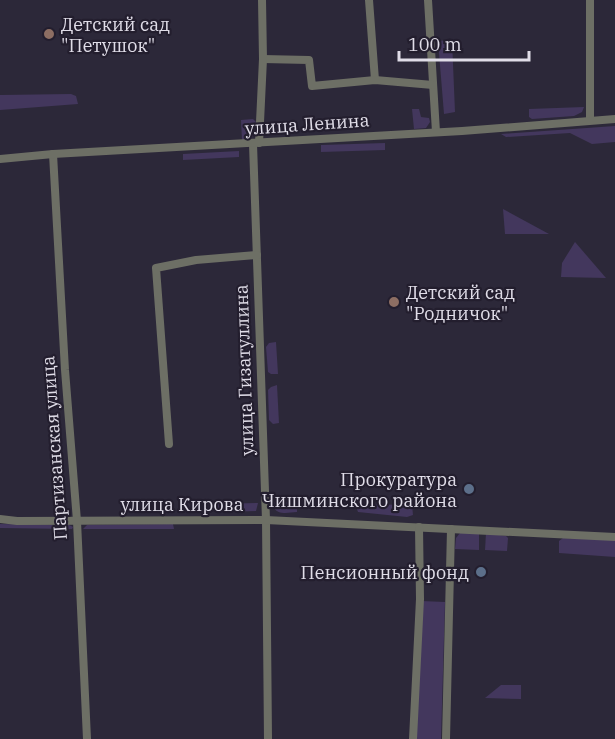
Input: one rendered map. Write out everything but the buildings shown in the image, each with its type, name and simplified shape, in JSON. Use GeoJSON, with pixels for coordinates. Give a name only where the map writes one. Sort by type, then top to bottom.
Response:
{"type":"FeatureCollection","features":[{"type":"Feature","properties":{"kind":"street","name":"улица Гизатуллина"},"geometry":{"type":"LineString","coordinates":[[262,0],[263,59],[256,144],[257,255],[266,520],[268,739]]}},
{"type":"Feature","properties":{"kind":"street"},"geometry":{"type":"LineString","coordinates":[[369,0],[375,80]]}},
{"type":"Feature","properties":{"kind":"street"},"geometry":{"type":"LineString","coordinates":[[428,0],[436,132]]}},
{"type":"Feature","properties":{"kind":"street"},"geometry":{"type":"LineString","coordinates":[[590,0],[590,120]]}},
{"type":"Feature","properties":{"kind":"street"},"geometry":{"type":"LineString","coordinates":[[263,59],[309,60],[312,86],[375,80],[433,85]]}},
{"type":"Feature","properties":{"kind":"street","name":"улица Ленина"},"geometry":{"type":"LineString","coordinates":[[0,159],[615,119]]}},
{"type":"Feature","properties":{"kind":"street","name":"Партизанская улица"},"geometry":{"type":"LineString","coordinates":[[53,154],[65,370],[77,521],[87,739]]}},
{"type":"Feature","properties":{"kind":"street"},"geometry":{"type":"LineString","coordinates":[[169,444],[156,268],[196,261],[257,255]]}},
{"type":"Feature","properties":{"kind":"street","name":"улица Кирова"},"geometry":{"type":"LineString","coordinates":[[0,519],[17,521],[266,520],[615,537]]}},
{"type":"Feature","properties":{"kind":"street"},"geometry":{"type":"LineString","coordinates":[[413,739],[420,599],[419,527]]}},
{"type":"Feature","properties":{"kind":"street"},"geometry":{"type":"LineString","coordinates":[[446,739],[452,529]]}},
{"type":"Feature","properties":{"kind":"shaded area"},"geometry":{"type":"Polygon","coordinates":[[[452,40],[455,112],[444,114],[438,41],[452,40]]]}},
{"type":"Feature","properties":{"kind":"shaded area"},"geometry":{"type":"Polygon","coordinates":[[[71,94],[76,96],[78,104],[0,110],[0,95],[71,94]]]}},
{"type":"Feature","properties":{"kind":"shaded area"},"geometry":{"type":"Polygon","coordinates":[[[584,107],[582,112],[574,116],[532,119],[529,117],[529,109],[584,107]]]}},
{"type":"Feature","properties":{"kind":"shaded area"},"geometry":{"type":"Polygon","coordinates":[[[412,109],[419,109],[421,117],[429,118],[430,122],[426,128],[414,129],[412,109]]]}},
{"type":"Feature","properties":{"kind":"shaded area"},"geometry":{"type":"Polygon","coordinates":[[[253,119],[256,122],[252,138],[242,140],[241,120],[253,119]]]}},
{"type":"Feature","properties":{"kind":"shaded area"},"geometry":{"type":"Polygon","coordinates":[[[615,126],[615,142],[592,144],[570,133],[506,137],[501,134],[615,126]]]}},
{"type":"Feature","properties":{"kind":"shaded area"},"geometry":{"type":"Polygon","coordinates":[[[385,143],[385,150],[321,152],[321,145],[385,143]]]}},
{"type":"Feature","properties":{"kind":"shaded area"},"geometry":{"type":"Polygon","coordinates":[[[239,151],[239,157],[183,160],[183,154],[239,151]]]}},
{"type":"Feature","properties":{"kind":"shaded area"},"geometry":{"type":"Polygon","coordinates":[[[503,209],[549,234],[505,234],[503,209]]]}},
{"type":"Feature","properties":{"kind":"shaded area"},"geometry":{"type":"Polygon","coordinates":[[[575,242],[606,278],[561,277],[562,263],[575,242]]]}},
{"type":"Feature","properties":{"kind":"shaded area"},"geometry":{"type":"Polygon","coordinates":[[[276,342],[278,374],[271,374],[268,372],[266,347],[269,343],[276,342]]]}},
{"type":"Feature","properties":{"kind":"shaded area"},"geometry":{"type":"Polygon","coordinates":[[[277,385],[279,423],[273,424],[269,420],[268,390],[277,385]]]}},
{"type":"Feature","properties":{"kind":"shaded area"},"geometry":{"type":"Polygon","coordinates":[[[272,502],[297,502],[297,512],[278,512],[272,502]]]}},
{"type":"Feature","properties":{"kind":"shaded area"},"geometry":{"type":"Polygon","coordinates":[[[258,503],[256,511],[223,512],[219,510],[217,504],[258,503]]]}},
{"type":"Feature","properties":{"kind":"shaded area"},"geometry":{"type":"Polygon","coordinates":[[[355,504],[412,505],[413,515],[407,517],[358,512],[355,504]]]}},
{"type":"Feature","properties":{"kind":"shaded area"},"geometry":{"type":"Polygon","coordinates":[[[0,524],[69,525],[73,527],[72,529],[0,528],[0,524]]]}},
{"type":"Feature","properties":{"kind":"shaded area"},"geometry":{"type":"Polygon","coordinates":[[[173,524],[174,529],[83,529],[87,525],[173,524]]]}},
{"type":"Feature","properties":{"kind":"shaded area"},"geometry":{"type":"Polygon","coordinates":[[[460,533],[479,533],[479,550],[455,549],[456,538],[460,533]]]}},
{"type":"Feature","properties":{"kind":"shaded area"},"geometry":{"type":"Polygon","coordinates":[[[486,533],[506,536],[508,538],[507,551],[485,550],[486,533]]]}},
{"type":"Feature","properties":{"kind":"shaded area"},"geometry":{"type":"Polygon","coordinates":[[[563,538],[615,540],[615,557],[559,553],[559,541],[563,538]]]}},
{"type":"Feature","properties":{"kind":"shaded area"},"geometry":{"type":"Polygon","coordinates":[[[421,601],[445,602],[441,739],[415,739],[421,601]]]}},
{"type":"Feature","properties":{"kind":"shaded area"},"geometry":{"type":"Polygon","coordinates":[[[501,685],[521,685],[521,699],[485,698],[501,685]]]}},
{"type":"Feature","properties":{"kind":"place","name":"Детский сад \"Петушок\""},"geometry":{"type":"Point","coordinates":[49,34]}},
{"type":"Feature","properties":{"kind":"place","name":"Детский сад \"Родничок\""},"geometry":{"type":"Point","coordinates":[394,302]}},
{"type":"Feature","properties":{"kind":"place","name":"Прокуратура Чишминского района"},"geometry":{"type":"Point","coordinates":[469,489]}},
{"type":"Feature","properties":{"kind":"place","name":"Пенсионный фонд"},"geometry":{"type":"Point","coordinates":[481,572]}}]}
